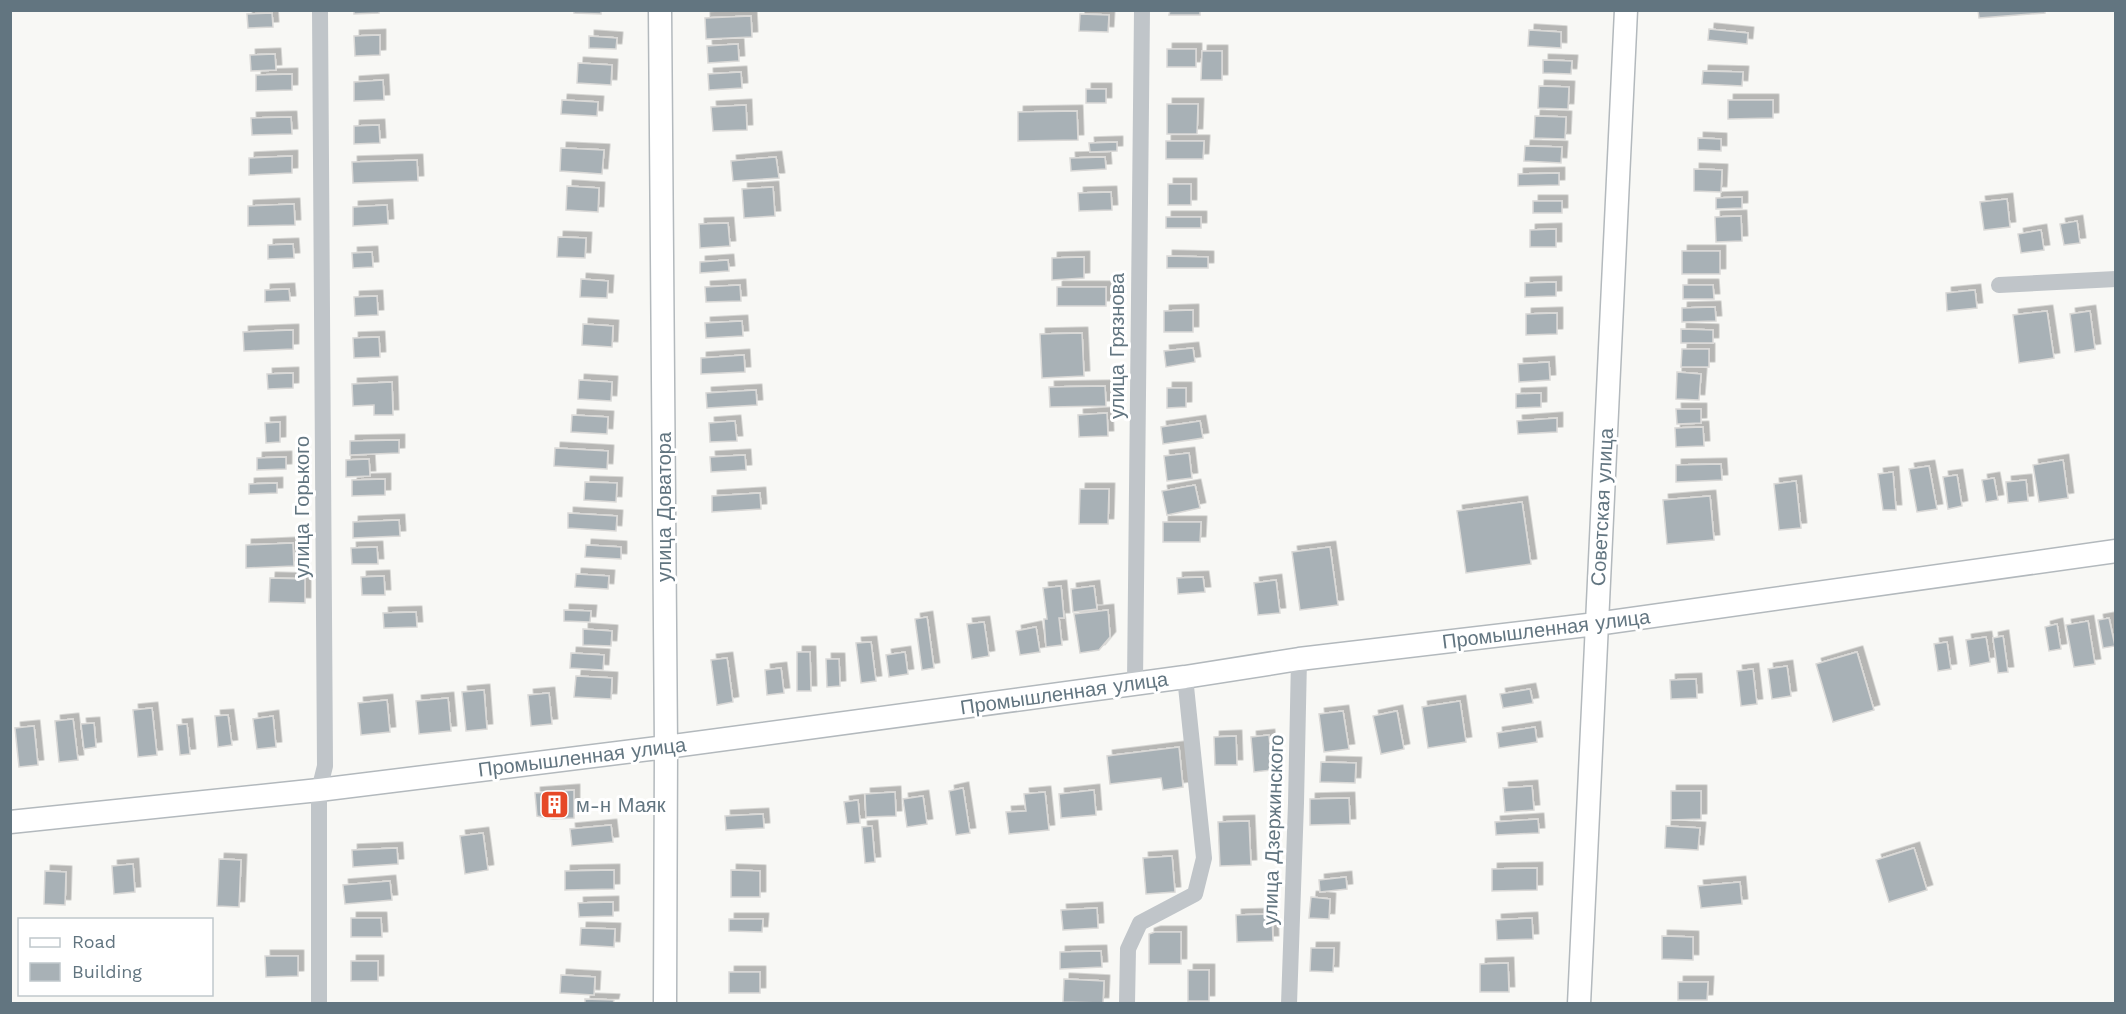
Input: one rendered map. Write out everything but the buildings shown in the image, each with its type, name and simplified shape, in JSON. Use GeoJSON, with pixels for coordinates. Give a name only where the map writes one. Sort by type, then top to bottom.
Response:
{"type":"FeatureCollection","features":[{"type":"Feature","properties":{"kind":"main road","name":"улица Доватора"},"geometry":{"type":"LineString","coordinates":[[660,10],[666,747],[665,1004]]}},
{"type":"Feature","properties":{"kind":"main road","name":"Советская улица"},"geometry":{"type":"LineString","coordinates":[[1579,1004],[1626,10]]}},
{"type":"Feature","properties":{"kind":"main road","name":"Промышленная улица"},"geometry":{"type":"LineString","coordinates":[[10,822],[320,790],[666,747],[1185,677],[1299,658],[1596,624],[2115,551]]}},
{"type":"Feature","properties":{"kind":"street","name":"улица Горького"},"geometry":{"type":"LineString","coordinates":[[319,1004],[320,790],[325,766],[320,10]]}},
{"type":"Feature","properties":{"kind":"street","name":"улица Грязнова"},"geometry":{"type":"LineString","coordinates":[[1135,683],[1142,10]]}},
{"type":"Feature","properties":{"kind":"street"},"geometry":{"type":"LineString","coordinates":[[1999,285],[2115,279]]}},
{"type":"Feature","properties":{"kind":"street","name":"улица Дзержинского"},"geometry":{"type":"LineString","coordinates":[[1289,1004],[1299,658]]}},
{"type":"Feature","properties":{"kind":"street"},"geometry":{"type":"LineString","coordinates":[[1127,1004],[1128,950],[1140,923],[1195,894],[1204,858],[1185,677]]}},
{"type":"Feature","properties":{"kind":"place","name":"м-н Маяк"},"geometry":{"type":"Point","coordinates":[555,805]}}]}
